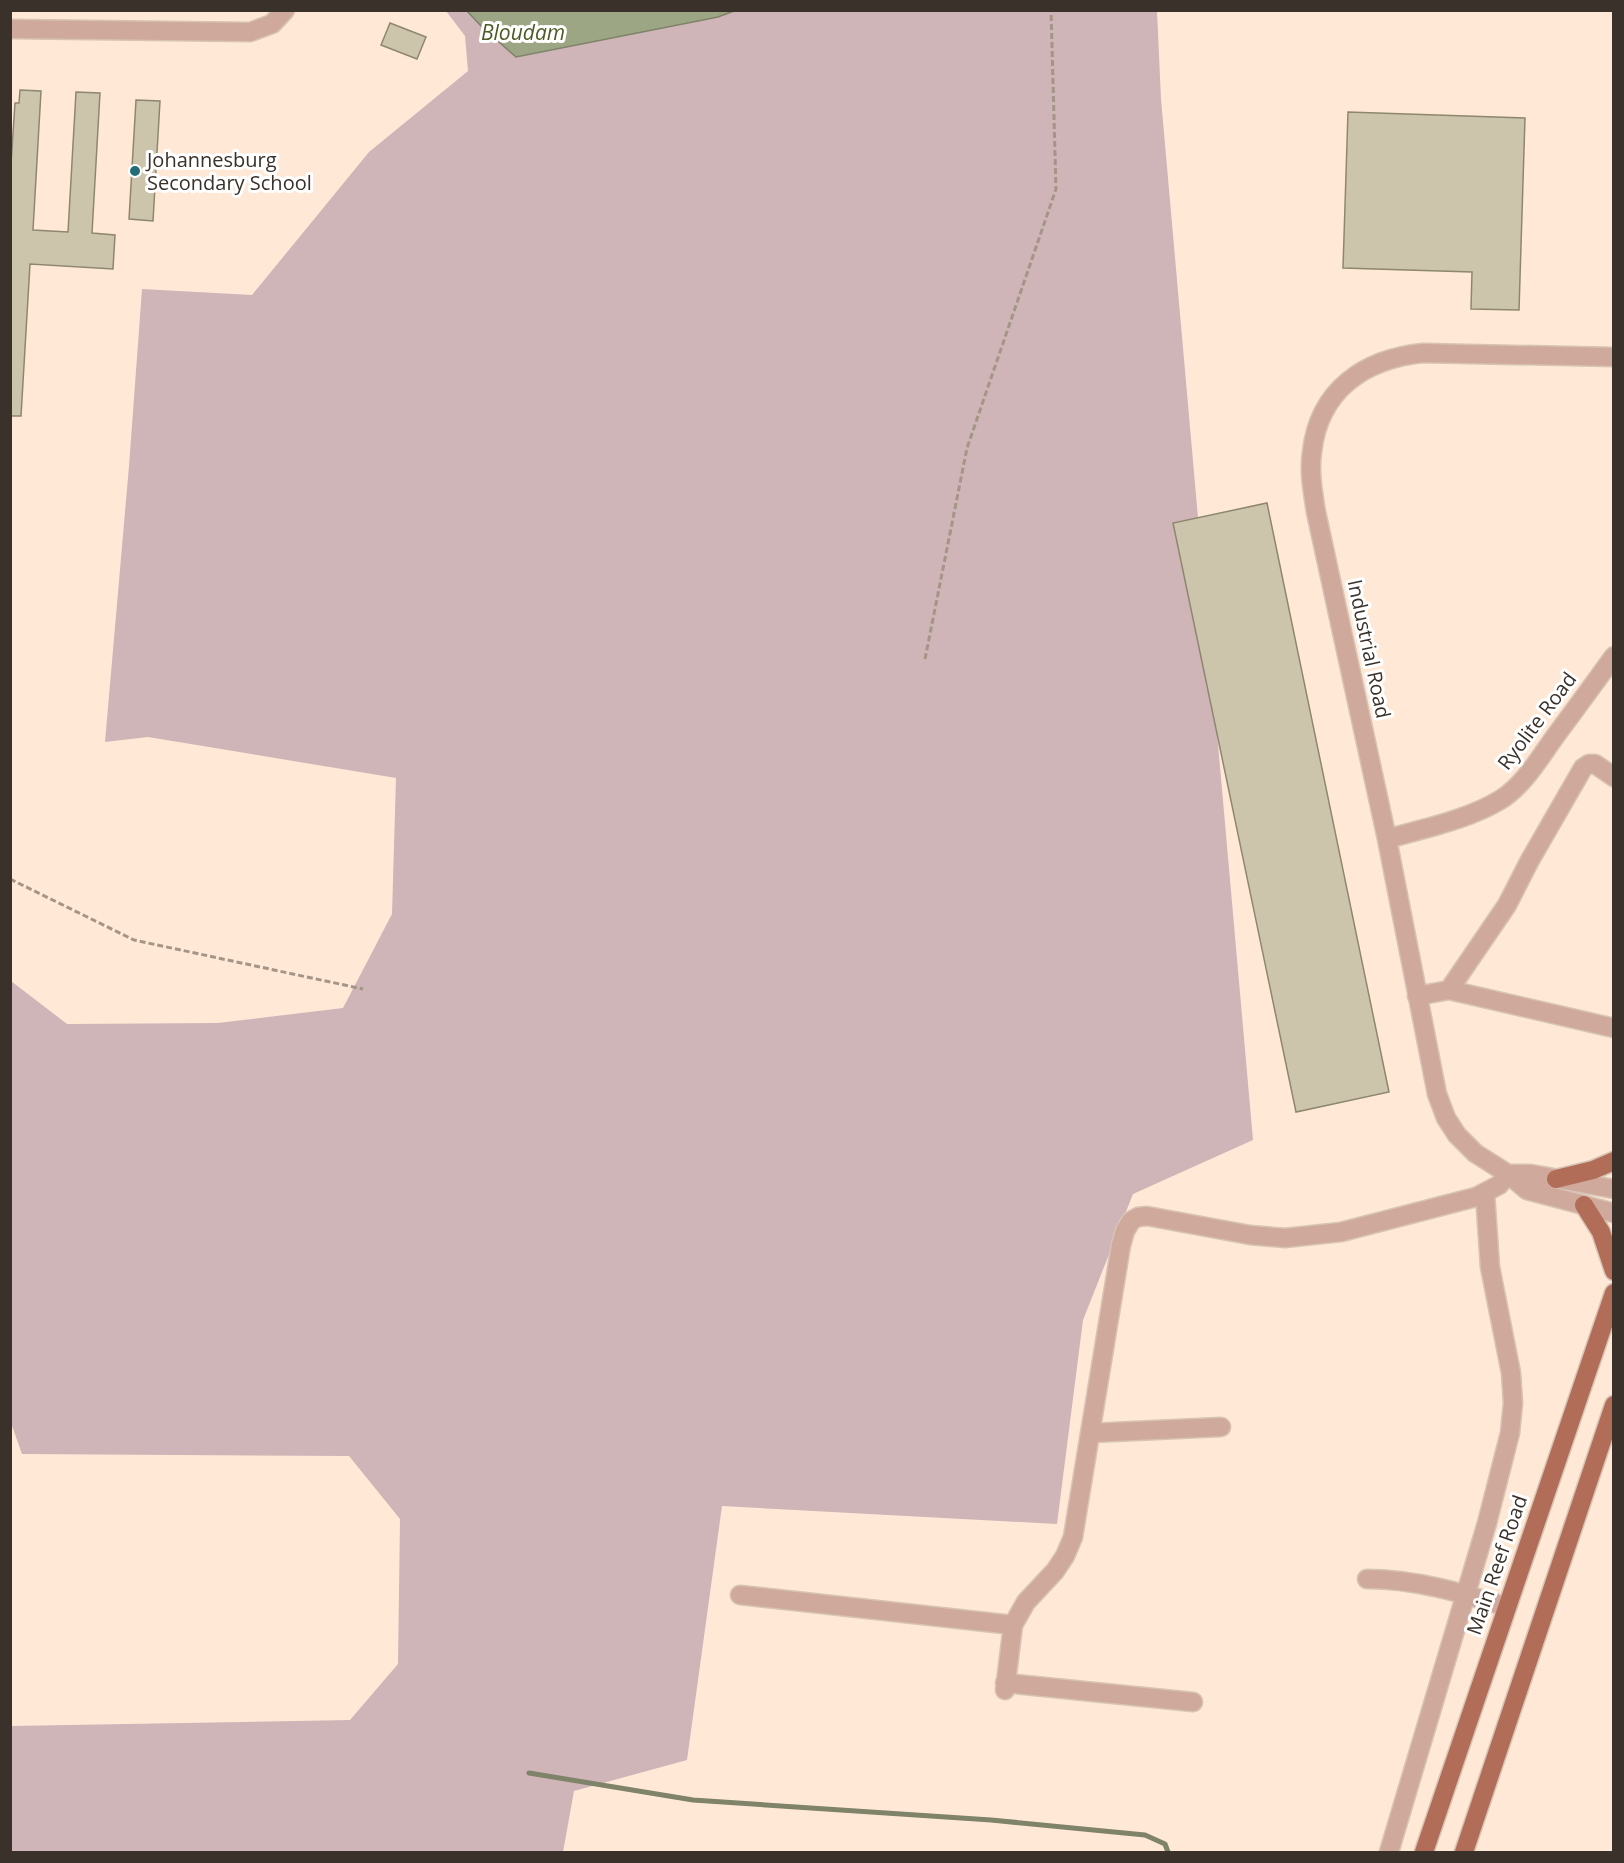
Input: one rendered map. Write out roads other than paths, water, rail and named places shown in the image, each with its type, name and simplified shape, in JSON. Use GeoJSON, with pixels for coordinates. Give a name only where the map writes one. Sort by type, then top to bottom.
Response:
{"type":"FeatureCollection","features":[{"type":"Feature","properties":{"kind":"main road"},"geometry":{"type":"LineString","coordinates":[[1556,1179],[1593,1170],[1614,1161]]}},
{"type":"Feature","properties":{"kind":"main road"},"geometry":{"type":"LineString","coordinates":[[1584,1205],[1601,1232],[1614,1271]]}},
{"type":"Feature","properties":{"kind":"main road","name":"Main Reef Road"},"geometry":{"type":"LineString","coordinates":[[1424,1852],[1614,1293]]}},
{"type":"Feature","properties":{"kind":"main road"},"geometry":{"type":"LineString","coordinates":[[1464,1852],[1614,1406]]}},
{"type":"Feature","properties":{"kind":"street"},"geometry":{"type":"LineString","coordinates":[[10,28],[238,33],[259,30],[283,14]]}},
{"type":"Feature","properties":{"kind":"street","name":"Industrial Road"},"geometry":{"type":"LineString","coordinates":[[1614,357],[1453,352],[1401,355],[1383,360],[1359,372],[1345,383],[1330,400],[1317,424],[1311,453],[1316,512],[1387,838],[1437,1095],[1446,1118],[1457,1135],[1475,1153],[1491,1165],[1509,1174],[1527,1190],[1614,1213]]}},
{"type":"Feature","properties":{"kind":"street","name":"Ryolite Road"},"geometry":{"type":"LineString","coordinates":[[1387,838],[1485,808],[1502,798],[1519,784],[1614,656]]}},
{"type":"Feature","properties":{"kind":"street"},"geometry":{"type":"LineString","coordinates":[[1449,990],[1507,905],[1583,768],[1589,764],[1595,764],[1614,777]]}},
{"type":"Feature","properties":{"kind":"street"},"geometry":{"type":"LineString","coordinates":[[1417,996],[1449,990],[1614,1028]]}},
{"type":"Feature","properties":{"kind":"street"},"geometry":{"type":"LineString","coordinates":[[1193,1702],[1005,1686],[1013,1625],[1026,1602],[1055,1571],[1065,1556],[1073,1537],[1121,1245],[1131,1221],[1147,1216],[1250,1235],[1306,1237],[1380,1223],[1454,1204],[1485,1193],[1499,1185],[1509,1174],[1531,1174],[1614,1189]]}},
{"type":"Feature","properties":{"kind":"street"},"geometry":{"type":"LineString","coordinates":[[1389,1852],[1487,1523],[1510,1433],[1511,1373],[1490,1267],[1485,1193]]}},
{"type":"Feature","properties":{"kind":"street"},"geometry":{"type":"LineString","coordinates":[[1091,1433],[1221,1427]]}},
{"type":"Feature","properties":{"kind":"street"},"geometry":{"type":"LineString","coordinates":[[1367,1579],[1394,1580],[1466,1594],[1507,1607]]}},
{"type":"Feature","properties":{"kind":"street"},"geometry":{"type":"LineString","coordinates":[[740,1595],[1013,1625]]}},
{"type":"Feature","properties":{"kind":"water","name":"Bloudam"},"geometry":{"type":"Polygon","coordinates":[[[467,11],[734,11],[718,17],[516,57],[467,11]]]}},
{"type":"Feature","properties":{"kind":"waterway"},"geometry":{"type":"LineString","coordinates":[[529,1773],[693,1800],[991,1820],[1145,1835],[1165,1844],[1168,1852]]}},
{"type":"Feature","properties":{"kind":"place","name":"Johannesburg Secondary School"},"geometry":{"type":"Point","coordinates":[135,171]}}]}
